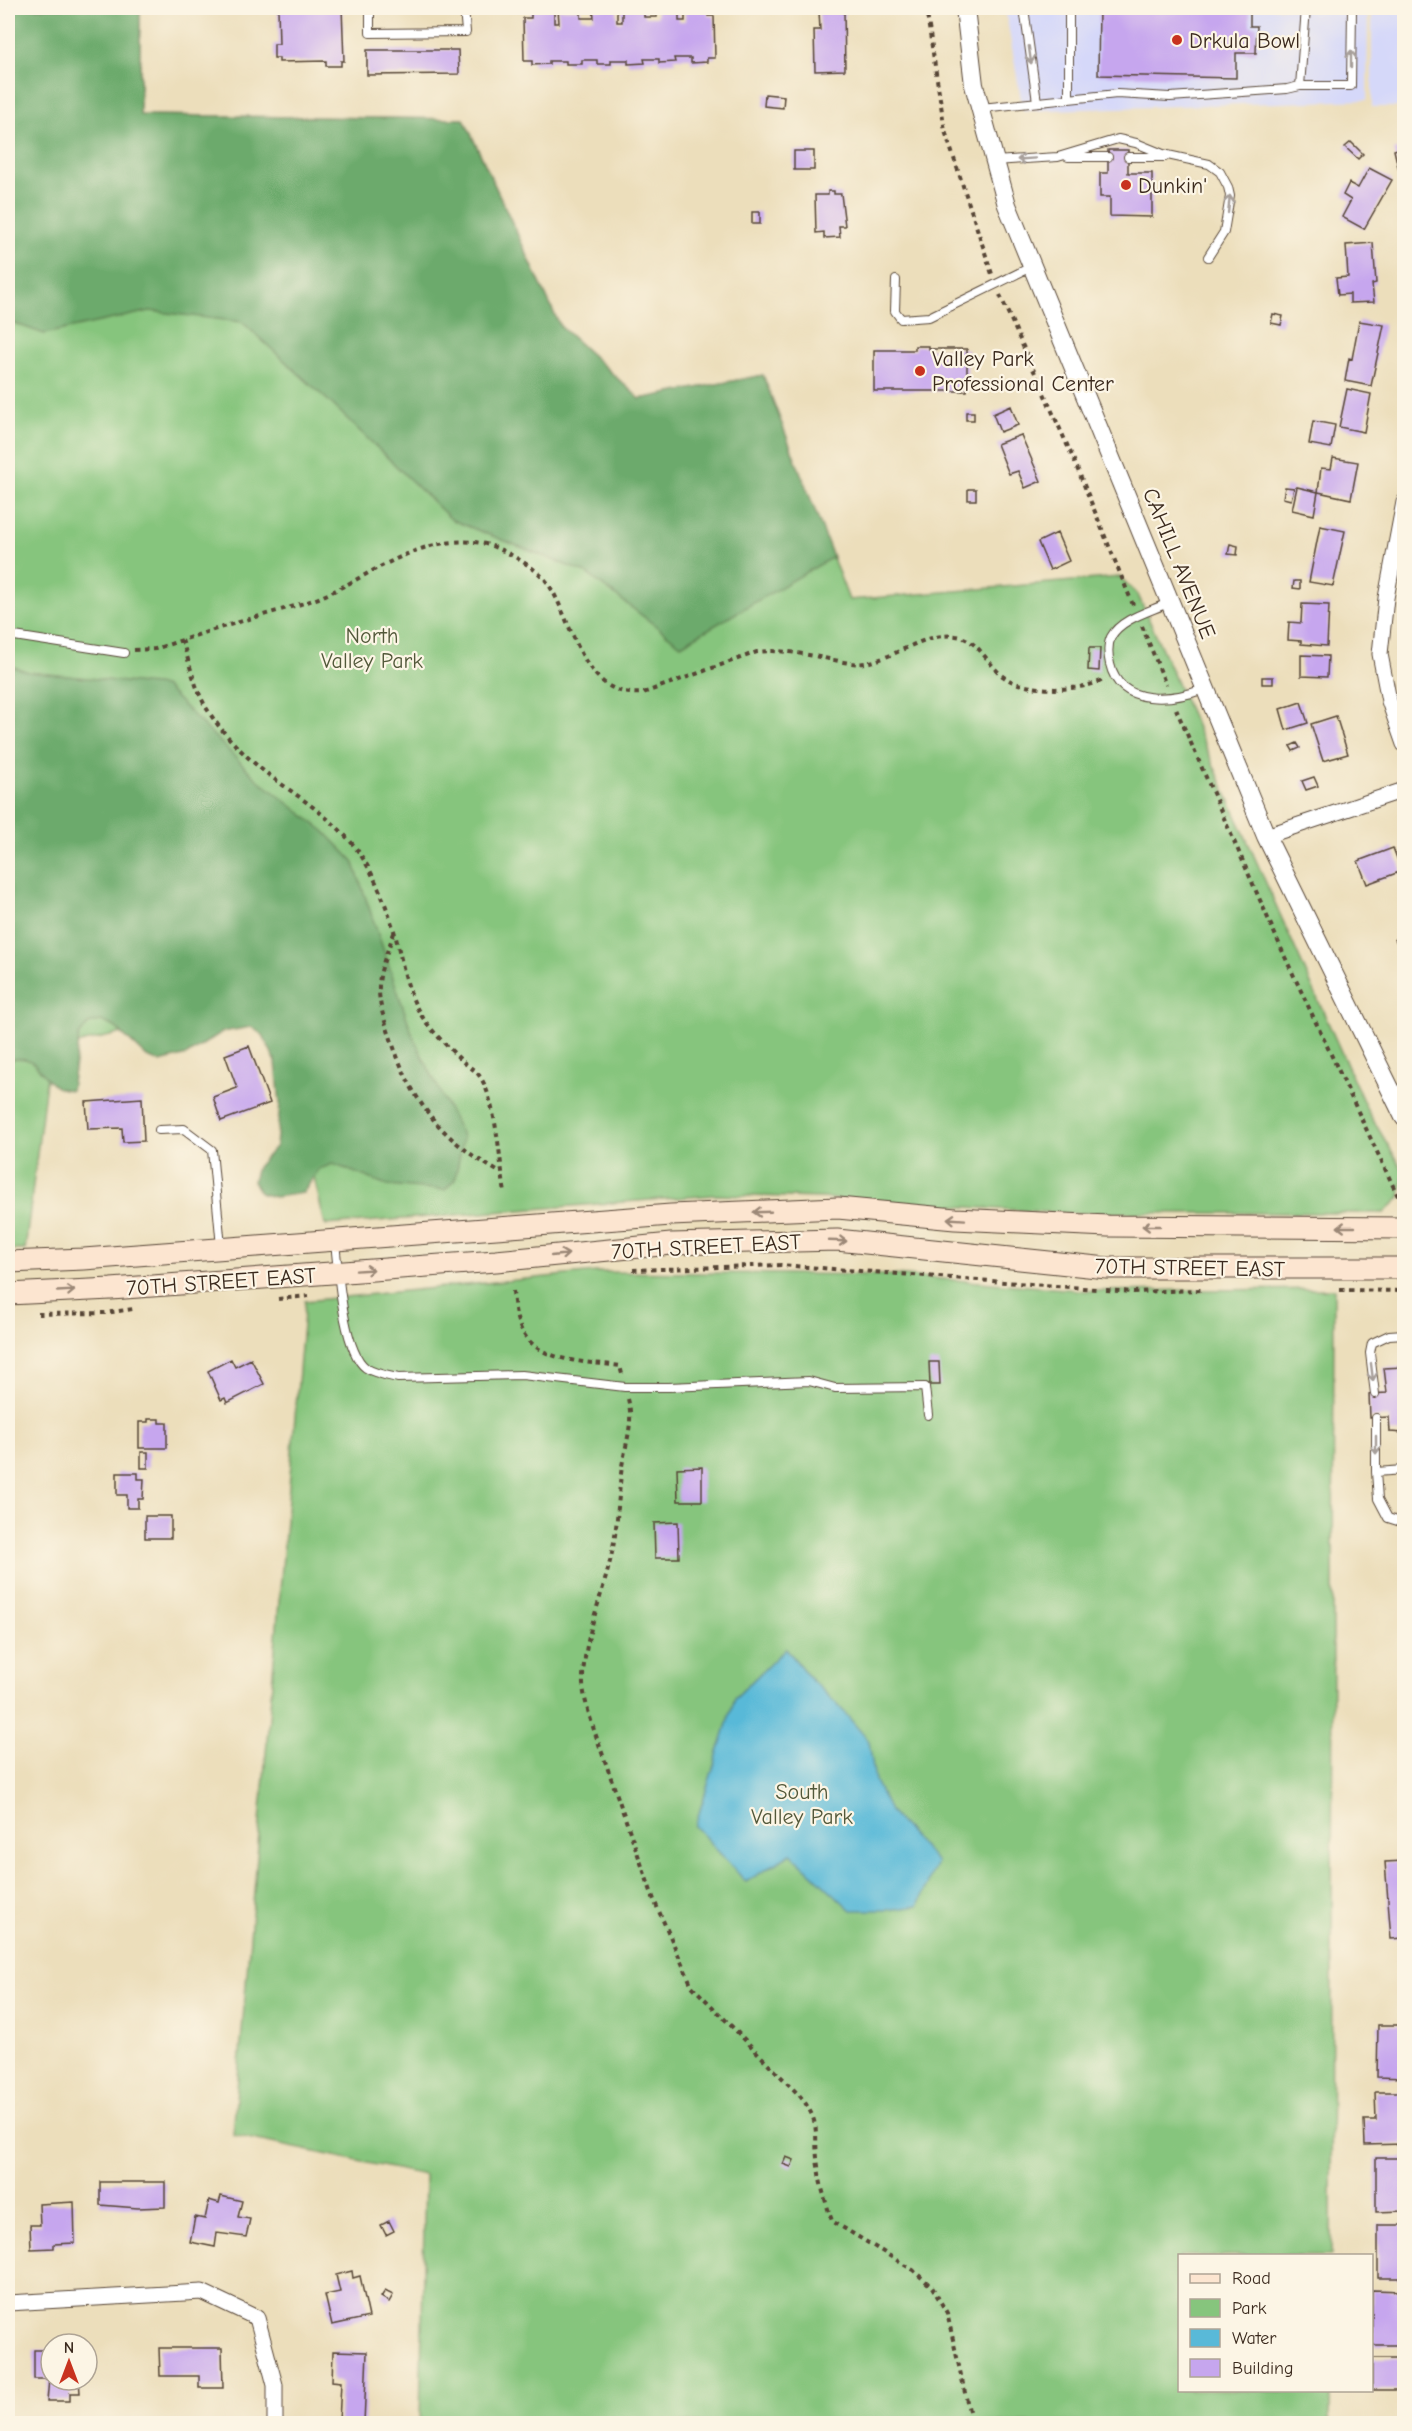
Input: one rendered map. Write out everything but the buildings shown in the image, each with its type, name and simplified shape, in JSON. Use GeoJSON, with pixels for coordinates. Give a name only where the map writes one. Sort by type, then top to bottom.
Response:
{"type":"FeatureCollection","features":[{"type":"Feature","properties":{"kind":"main road","name":"70TH STREET EAST"},"geometry":{"type":"LineString","coordinates":[[8,1262],[671,1215],[838,1208],[954,1219],[1108,1226],[1404,1228]]}},
{"type":"Feature","properties":{"kind":"main road","name":"70TH STREET EAST"},"geometry":{"type":"LineString","coordinates":[[8,1294],[340,1282],[496,1261],[671,1244],[837,1240],[1107,1268],[1404,1268]]}},
{"type":"Feature","properties":{"kind":"street","name":"CAHILL AVENUE"},"geometry":{"type":"LineString","coordinates":[[965,8],[974,85],[1007,205],[1266,836],[1404,1117]]}},
{"type":"Feature","properties":{"kind":"street"},"geometry":{"type":"LineString","coordinates":[[1404,502],[1386,598],[1380,654],[1389,701],[1404,744]]}},
{"type":"Feature","properties":{"kind":"street"},"geometry":{"type":"LineString","coordinates":[[1266,836],[1404,790]]}},
{"type":"Feature","properties":{"kind":"street"},"geometry":{"type":"LineString","coordinates":[[8,2303],[202,2292],[257,2318],[275,2385],[275,2424]]}},
{"type":"Feature","properties":{"kind":"lane"},"geometry":{"type":"LineString","coordinates":[[370,8],[370,33],[466,32],[464,8]]}},
{"type":"Feature","properties":{"kind":"lane"},"geometry":{"type":"LineString","coordinates":[[1024,8],[1037,102]]}},
{"type":"Feature","properties":{"kind":"lane"},"geometry":{"type":"LineString","coordinates":[[1069,99],[1070,8]]}},
{"type":"Feature","properties":{"kind":"lane"},"geometry":{"type":"LineString","coordinates":[[1300,86],[1306,8]]}},
{"type":"Feature","properties":{"kind":"lane"},"geometry":{"type":"LineString","coordinates":[[981,108],[1117,94],[1170,97],[1287,89],[1300,86],[1351,86],[1352,8]]}},
{"type":"Feature","properties":{"kind":"lane"},"geometry":{"type":"LineString","coordinates":[[1058,157],[1118,139],[1175,157]]}},
{"type":"Feature","properties":{"kind":"lane"},"geometry":{"type":"LineString","coordinates":[[995,161],[1108,157]]}},
{"type":"Feature","properties":{"kind":"lane"},"geometry":{"type":"LineString","coordinates":[[1128,157],[1175,157],[1201,161],[1214,167],[1228,187],[1230,196],[1226,225],[1222,236],[1208,257]]}},
{"type":"Feature","properties":{"kind":"lane"},"geometry":{"type":"LineString","coordinates":[[896,280],[895,310],[901,319],[929,317],[1033,266]]}},
{"type":"Feature","properties":{"kind":"lane"},"geometry":{"type":"LineString","coordinates":[[1170,602],[1123,625],[1111,637],[1107,652],[1114,673],[1121,684],[1137,695],[1152,699],[1186,696],[1205,689]]}},
{"type":"Feature","properties":{"kind":"lane"},"geometry":{"type":"LineString","coordinates":[[8,635],[124,653]]}},
{"type":"Feature","properties":{"kind":"lane"},"geometry":{"type":"LineString","coordinates":[[159,1130],[184,1129],[212,1150],[221,1248]]}},
{"type":"Feature","properties":{"kind":"lane"},"geometry":{"type":"LineString","coordinates":[[335,1240],[346,1323],[357,1357],[366,1368],[398,1378],[522,1375],[625,1386],[669,1387],[809,1381],[835,1388],[925,1387],[928,1415]]}},
{"type":"Feature","properties":{"kind":"lane"},"geometry":{"type":"LineString","coordinates":[[1375,1394],[1370,1353],[1372,1343],[1389,1335],[1404,1334]]}},
{"type":"Feature","properties":{"kind":"lane"},"geometry":{"type":"LineString","coordinates":[[1376,1418],[1378,1499],[1388,1518],[1404,1523]]}},
{"type":"Feature","properties":{"kind":"lane"},"geometry":{"type":"LineString","coordinates":[[1376,1472],[1404,1470]]}},
{"type":"Feature","properties":{"kind":"path"},"geometry":{"type":"LineString","coordinates":[[124,653],[139,648],[155,649],[315,599],[410,553],[433,544],[459,541],[483,543],[529,565],[546,581],[577,645],[594,673],[604,684],[629,695],[652,690],[757,652],[775,650],[864,663],[928,640],[957,636],[969,640],[1005,678],[1017,683],[1044,687],[1081,688],[1096,684],[1114,673]]}},
{"type":"Feature","properties":{"kind":"path"},"geometry":{"type":"LineString","coordinates":[[182,640],[195,682],[209,712],[226,734],[261,770],[340,830],[356,848],[379,890],[415,1005],[430,1026],[462,1061],[479,1075],[491,1104],[505,1193]]}},
{"type":"Feature","properties":{"kind":"path"},"geometry":{"type":"LineString","coordinates":[[394,932],[382,966],[379,988],[386,1024],[406,1077],[437,1126],[475,1158],[501,1173]]}},
{"type":"Feature","properties":{"kind":"path"},"geometry":{"type":"LineString","coordinates":[[628,1270],[781,1265],[886,1271],[1133,1292],[1209,1290]]}},
{"type":"Feature","properties":{"kind":"path"},"geometry":{"type":"LineString","coordinates":[[278,1299],[340,1282]]}},
{"type":"Feature","properties":{"kind":"path"},"geometry":{"type":"LineString","coordinates":[[1331,1290],[1404,1291]]}},
{"type":"Feature","properties":{"kind":"path"},"geometry":{"type":"LineString","coordinates":[[513,1291],[520,1329],[539,1348],[567,1360],[620,1366]]}},
{"type":"Feature","properties":{"kind":"path"},"geometry":{"type":"LineString","coordinates":[[29,1315],[144,1308]]}},
{"type":"Feature","properties":{"kind":"path"},"geometry":{"type":"LineString","coordinates":[[632,1414],[622,1467],[612,1554],[588,1638],[583,1678],[587,1708],[594,1730],[654,1900],[692,1986],[810,2109],[816,2123],[817,2165],[832,2221],[913,2270],[932,2287],[947,2313],[972,2424]]}},
{"type":"Feature","properties":{"kind":"shaded area"},"geometry":{"type":"Polygon","coordinates":[[[1005,8],[1368,8],[1367,100],[1023,111],[1005,8]]]}},
{"type":"Feature","properties":{"kind":"shaded area"},"geometry":{"type":"Polygon","coordinates":[[[1372,8],[1404,8],[1404,107],[1372,107],[1372,8]]]}},
{"type":"Feature","properties":{"kind":"green space","name":"North Valley Park"},"geometry":{"type":"Polygon","coordinates":[[[8,8],[140,8],[140,115],[464,119],[560,326],[640,399],[763,375],[849,600],[1120,577],[1138,595],[1367,1110],[1404,1172],[1400,1198],[1384,1213],[1062,1213],[820,1198],[715,1195],[325,1225],[273,998],[50,1050],[25,1250],[8,1250],[8,8]]]}},
{"type":"Feature","properties":{"kind":"green space"},"geometry":{"type":"Polygon","coordinates":[[[8,8],[140,8],[140,115],[464,119],[560,326],[640,399],[763,375],[833,557],[681,645],[586,573],[452,520],[334,406],[242,322],[150,311],[44,334],[8,321],[8,8]]]}},
{"type":"Feature","properties":{"kind":"green space"},"geometry":{"type":"Polygon","coordinates":[[[8,665],[29,672],[164,686],[257,779],[324,831],[353,861],[414,1039],[463,1138],[455,1180],[445,1190],[387,1185],[333,1164],[319,1169],[303,1193],[275,1197],[260,1193],[253,1181],[257,1167],[276,1146],[280,1104],[276,1062],[263,1035],[251,1027],[222,1032],[187,1055],[160,1062],[147,1057],[115,1027],[101,1021],[88,1024],[79,1036],[71,1090],[56,1087],[50,1083],[36,1066],[25,1059],[8,1061],[8,665]]]}},
{"type":"Feature","properties":{"kind":"green space","name":"South Valley Park"},"geometry":{"type":"Polygon","coordinates":[[[596,1272],[894,1275],[1089,1291],[1334,1289],[1331,2254],[1178,2254],[1178,2392],[1330,2392],[1330,2423],[420,2423],[425,2175],[233,2135],[305,1301],[596,1272]]]}},
{"type":"Feature","properties":{"kind":"water"},"geometry":{"type":"Polygon","coordinates":[[[786,1648],[812,1681],[838,1705],[869,1741],[875,1781],[891,1813],[937,1862],[918,1906],[888,1910],[851,1910],[791,1854],[746,1882],[695,1826],[735,1698],[786,1648]]]}},
{"type":"Feature","properties":{"kind":"place","name":"Drkula Bowl"},"geometry":{"type":"Point","coordinates":[1177,40]}},
{"type":"Feature","properties":{"kind":"place","name":"Dunkin'"},"geometry":{"type":"Point","coordinates":[1126,185]}},
{"type":"Feature","properties":{"kind":"place","name":"Valley Park Professional Center"},"geometry":{"type":"Point","coordinates":[920,371]}}]}
